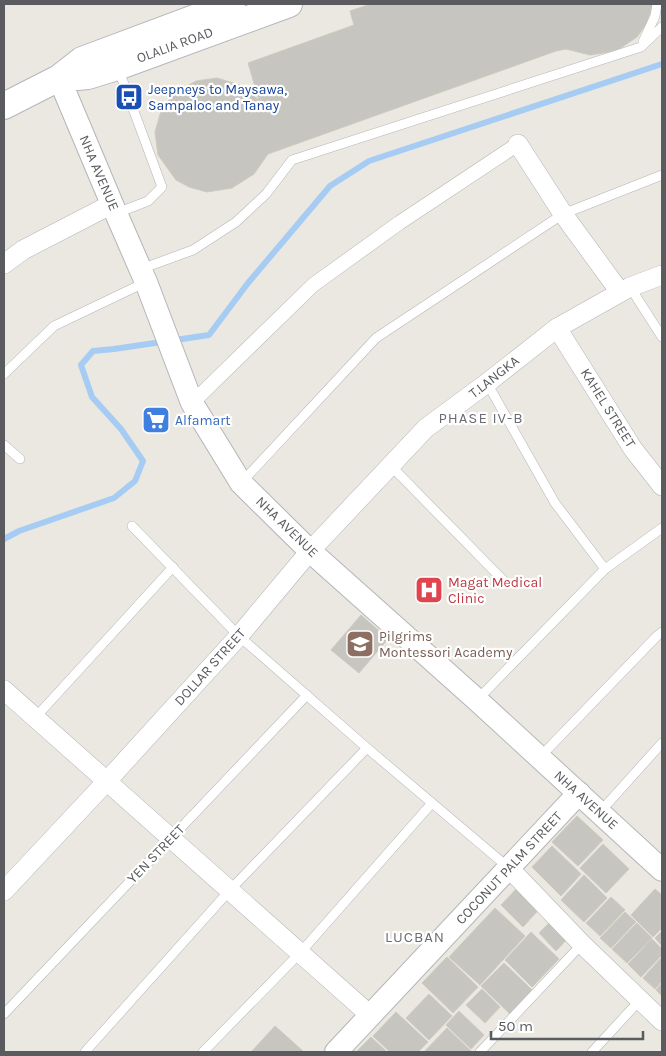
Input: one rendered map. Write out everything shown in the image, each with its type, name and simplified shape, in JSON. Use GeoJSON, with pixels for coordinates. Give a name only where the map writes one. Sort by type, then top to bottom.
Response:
{"type":"FeatureCollection","features":[{"type":"Feature","properties":{"kind":"main road","name":"OLALIA ROAD"},"geometry":{"type":"LineString","coordinates":[[4,106],[59,78],[88,76],[114,58],[232,4]]}},
{"type":"Feature","properties":{"kind":"main road","name":"OLALIA ROAD"},"geometry":{"type":"LineString","coordinates":[[114,58],[289,4]]}},
{"type":"Feature","properties":{"kind":"street","name":"NHA AVENUE"},"geometry":{"type":"LineString","coordinates":[[59,78],[143,276],[192,403],[241,483],[310,551],[540,757],[662,870]]}},
{"type":"Feature","properties":{"kind":"street"},"geometry":{"type":"LineString","coordinates":[[192,403],[313,285],[399,223],[518,144],[563,214],[625,290]]}},
{"type":"Feature","properties":{"kind":"street"},"geometry":{"type":"LineString","coordinates":[[4,264],[23,250],[114,209]]}},
{"type":"Feature","properties":{"kind":"street","name":"T.LANGKA"},"geometry":{"type":"LineString","coordinates":[[310,551],[426,428],[558,328],[625,290],[662,275]]}},
{"type":"Feature","properties":{"kind":"street","name":"KAHEL STREET"},"geometry":{"type":"LineString","coordinates":[[558,328],[634,449],[662,486]]}},
{"type":"Feature","properties":{"kind":"street","name":"DOLLAR STREET"},"geometry":{"type":"LineString","coordinates":[[4,891],[239,636],[310,551]]}},
{"type":"Feature","properties":{"kind":"street"},"geometry":{"type":"LineString","coordinates":[[4,690],[370,1015]]}},
{"type":"Feature","properties":{"kind":"street","name":"COCONUT PALM STREET"},"geometry":{"type":"LineString","coordinates":[[336,1052],[579,793]]}},
{"type":"Feature","properties":{"kind":"street"},"geometry":{"type":"LineString","coordinates":[[509,868],[582,944],[662,1021]]}},
{"type":"Feature","properties":{"kind":"lane"},"geometry":{"type":"LineString","coordinates":[[641,47],[655,16],[657,4]]}},
{"type":"Feature","properties":{"kind":"lane"},"geometry":{"type":"LineString","coordinates":[[4,374],[54,326],[193,250],[236,222],[266,194],[292,160],[641,47],[662,27]]}},
{"type":"Feature","properties":{"kind":"lane"},"geometry":{"type":"LineString","coordinates":[[114,58],[162,187],[148,201],[114,209]]}},
{"type":"Feature","properties":{"kind":"lane"},"geometry":{"type":"LineString","coordinates":[[241,483],[376,338],[563,214],[662,175]]}},
{"type":"Feature","properties":{"kind":"lane"},"geometry":{"type":"LineString","coordinates":[[625,290],[662,337]]}},
{"type":"Feature","properties":{"kind":"lane"},"geometry":{"type":"LineString","coordinates":[[487,383],[555,503],[605,569]]}},
{"type":"Feature","properties":{"kind":"lane"},"geometry":{"type":"LineString","coordinates":[[4,445],[20,459]]}},
{"type":"Feature","properties":{"kind":"lane"},"geometry":{"type":"LineString","coordinates":[[390,465],[503,580]]}},
{"type":"Feature","properties":{"kind":"lane"},"geometry":{"type":"LineString","coordinates":[[132,526],[239,636],[367,748],[509,868]]}},
{"type":"Feature","properties":{"kind":"lane"},"geometry":{"type":"LineString","coordinates":[[477,700],[605,569],[662,528]]}},
{"type":"Feature","properties":{"kind":"lane"},"geometry":{"type":"LineString","coordinates":[[36,718],[173,568]]}},
{"type":"Feature","properties":{"kind":"lane"},"geometry":{"type":"LineString","coordinates":[[540,757],[662,632]]}},
{"type":"Feature","properties":{"kind":"lane","name":"YEN STREET"},"geometry":{"type":"LineString","coordinates":[[4,1014],[307,695]]}},
{"type":"Feature","properties":{"kind":"lane"},"geometry":{"type":"LineString","coordinates":[[600,812],[662,742]]}},
{"type":"Feature","properties":{"kind":"lane"},"geometry":{"type":"LineString","coordinates":[[85,1052],[230,890],[367,748]]}},
{"type":"Feature","properties":{"kind":"lane"},"geometry":{"type":"LineString","coordinates":[[203,1052],[300,953],[432,803]]}},
{"type":"Feature","properties":{"kind":"lane"},"geometry":{"type":"LineString","coordinates":[[480,1052],[582,944]]}},
{"type":"Feature","properties":{"kind":"lane"},"geometry":{"type":"LineString","coordinates":[[592,1052],[640,1000]]}},
{"type":"Feature","properties":{"kind":"building"},"geometry":{"type":"Polygon","coordinates":[[[371,4],[653,4],[647,23],[637,37],[616,51],[590,55],[566,49],[556,51],[268,154],[254,174],[232,188],[207,192],[189,187],[176,180],[158,155],[155,132],[161,111],[174,93],[196,81],[217,78],[240,85],[259,100],[248,63],[354,25],[350,11],[371,4]]]}},
{"type":"Feature","properties":{"kind":"building","name":"Pilgrims Montessori Academy"},"geometry":{"type":"Polygon","coordinates":[[[361,615],[388,639],[359,673],[331,650],[361,615]]]}},
{"type":"Feature","properties":{"kind":"building"},"geometry":{"type":"Polygon","coordinates":[[[577,816],[603,840],[578,866],[552,842],[577,816]]]}},
{"type":"Feature","properties":{"kind":"building"},"geometry":{"type":"Polygon","coordinates":[[[603,844],[629,869],[606,893],[580,868],[603,844]]]}},
{"type":"Feature","properties":{"kind":"building"},"geometry":{"type":"Polygon","coordinates":[[[552,846],[581,874],[561,896],[532,867],[552,846]]]}},
{"type":"Feature","properties":{"kind":"building"},"geometry":{"type":"Polygon","coordinates":[[[584,875],[607,898],[584,922],[561,900],[584,875]]]}},
{"type":"Feature","properties":{"kind":"building"},"geometry":{"type":"Polygon","coordinates":[[[520,885],[542,906],[523,927],[501,905],[520,885]]]}},
{"type":"Feature","properties":{"kind":"building"},"geometry":{"type":"Polygon","coordinates":[[[655,889],[662,895],[662,928],[653,937],[631,915],[655,889]]]}},
{"type":"Feature","properties":{"kind":"building"},"geometry":{"type":"Polygon","coordinates":[[[611,897],[625,910],[600,936],[586,923],[611,897]]]}},
{"type":"Feature","properties":{"kind":"building"},"geometry":{"type":"Polygon","coordinates":[[[495,908],[525,936],[480,985],[449,957],[495,908]]]}},
{"type":"Feature","properties":{"kind":"building"},"geometry":{"type":"Polygon","coordinates":[[[625,912],[636,922],[611,948],[600,938],[625,912]]]}},
{"type":"Feature","properties":{"kind":"building"},"geometry":{"type":"Polygon","coordinates":[[[553,919],[570,936],[556,951],[539,933],[553,919]]]}},
{"type":"Feature","properties":{"kind":"building"},"geometry":{"type":"Polygon","coordinates":[[[637,923],[652,938],[627,963],[612,949],[637,923]]]}},
{"type":"Feature","properties":{"kind":"building"},"geometry":{"type":"Polygon","coordinates":[[[662,931],[662,946],[655,938],[662,931]]]}},
{"type":"Feature","properties":{"kind":"building"},"geometry":{"type":"Polygon","coordinates":[[[531,932],[559,959],[532,987],[505,960],[531,932]]]}},
{"type":"Feature","properties":{"kind":"building"},"geometry":{"type":"Polygon","coordinates":[[[652,939],[662,949],[662,955],[641,977],[628,964],[652,939]]]}},
{"type":"Feature","properties":{"kind":"building"},"geometry":{"type":"Polygon","coordinates":[[[447,957],[478,987],[453,1013],[422,983],[447,957]]]}},
{"type":"Feature","properties":{"kind":"building"},"geometry":{"type":"Polygon","coordinates":[[[662,957],[662,981],[655,989],[643,978],[662,957]]]}},
{"type":"Feature","properties":{"kind":"building"},"geometry":{"type":"Polygon","coordinates":[[[504,963],[532,990],[510,1014],[481,986],[504,963]]]}},
{"type":"Feature","properties":{"kind":"building"},"geometry":{"type":"Polygon","coordinates":[[[662,983],[662,996],[656,990],[662,983]]]}},
{"type":"Feature","properties":{"kind":"building"},"geometry":{"type":"Polygon","coordinates":[[[482,989],[500,1007],[485,1023],[466,1005],[482,989]]]}},
{"type":"Feature","properties":{"kind":"building"},"geometry":{"type":"Polygon","coordinates":[[[429,994],[452,1016],[429,1040],[406,1018],[429,994]]]}},
{"type":"Feature","properties":{"kind":"building"},"geometry":{"type":"Polygon","coordinates":[[[459,1011],[484,1035],[471,1049],[446,1025],[459,1011]]]}},
{"type":"Feature","properties":{"kind":"building"},"geometry":{"type":"Polygon","coordinates":[[[396,1012],[428,1042],[418,1052],[390,1052],[373,1036],[396,1012]]]}},
{"type":"Feature","properties":{"kind":"building"},"geometry":{"type":"Polygon","coordinates":[[[275,1026],[304,1052],[253,1052],[275,1026]]]}},
{"type":"Feature","properties":{"kind":"building"},"geometry":{"type":"Polygon","coordinates":[[[447,1028],[472,1052],[424,1052],[447,1028]]]}},
{"type":"Feature","properties":{"kind":"building"},"geometry":{"type":"Polygon","coordinates":[[[371,1037],[387,1052],[356,1052],[371,1037]]]}},
{"type":"Feature","properties":{"kind":"waterway"},"geometry":{"type":"LineString","coordinates":[[4,539],[19,531],[114,498],[135,481],[143,461],[121,429],[92,397],[81,365],[93,351],[209,335],[248,283],[330,186],[369,161],[662,64]]}},
{"type":"Feature","properties":{"kind":"place","name":"Jeepneys to Maysawa, Sampaloc and Tanay"},"geometry":{"type":"Point","coordinates":[129,97]}},
{"type":"Feature","properties":{"kind":"place","name":"Alfamart"},"geometry":{"type":"Point","coordinates":[156,420]}},
{"type":"Feature","properties":{"kind":"place","name":"Magat Medical Clinic"},"geometry":{"type":"Point","coordinates":[429,590]}},
{"type":"Feature","properties":{"kind":"place","name":"Pilgrims Montessori Academy"},"geometry":{"type":"Point","coordinates":[360,644]}},
{"type":"Feature","properties":{"kind":"district","name":"PHASE IV-B"},"geometry":{"type":"Point","coordinates":[481,418]}},
{"type":"Feature","properties":{"kind":"district","name":"LUCBAN"},"geometry":{"type":"Point","coordinates":[415,937]}}]}
